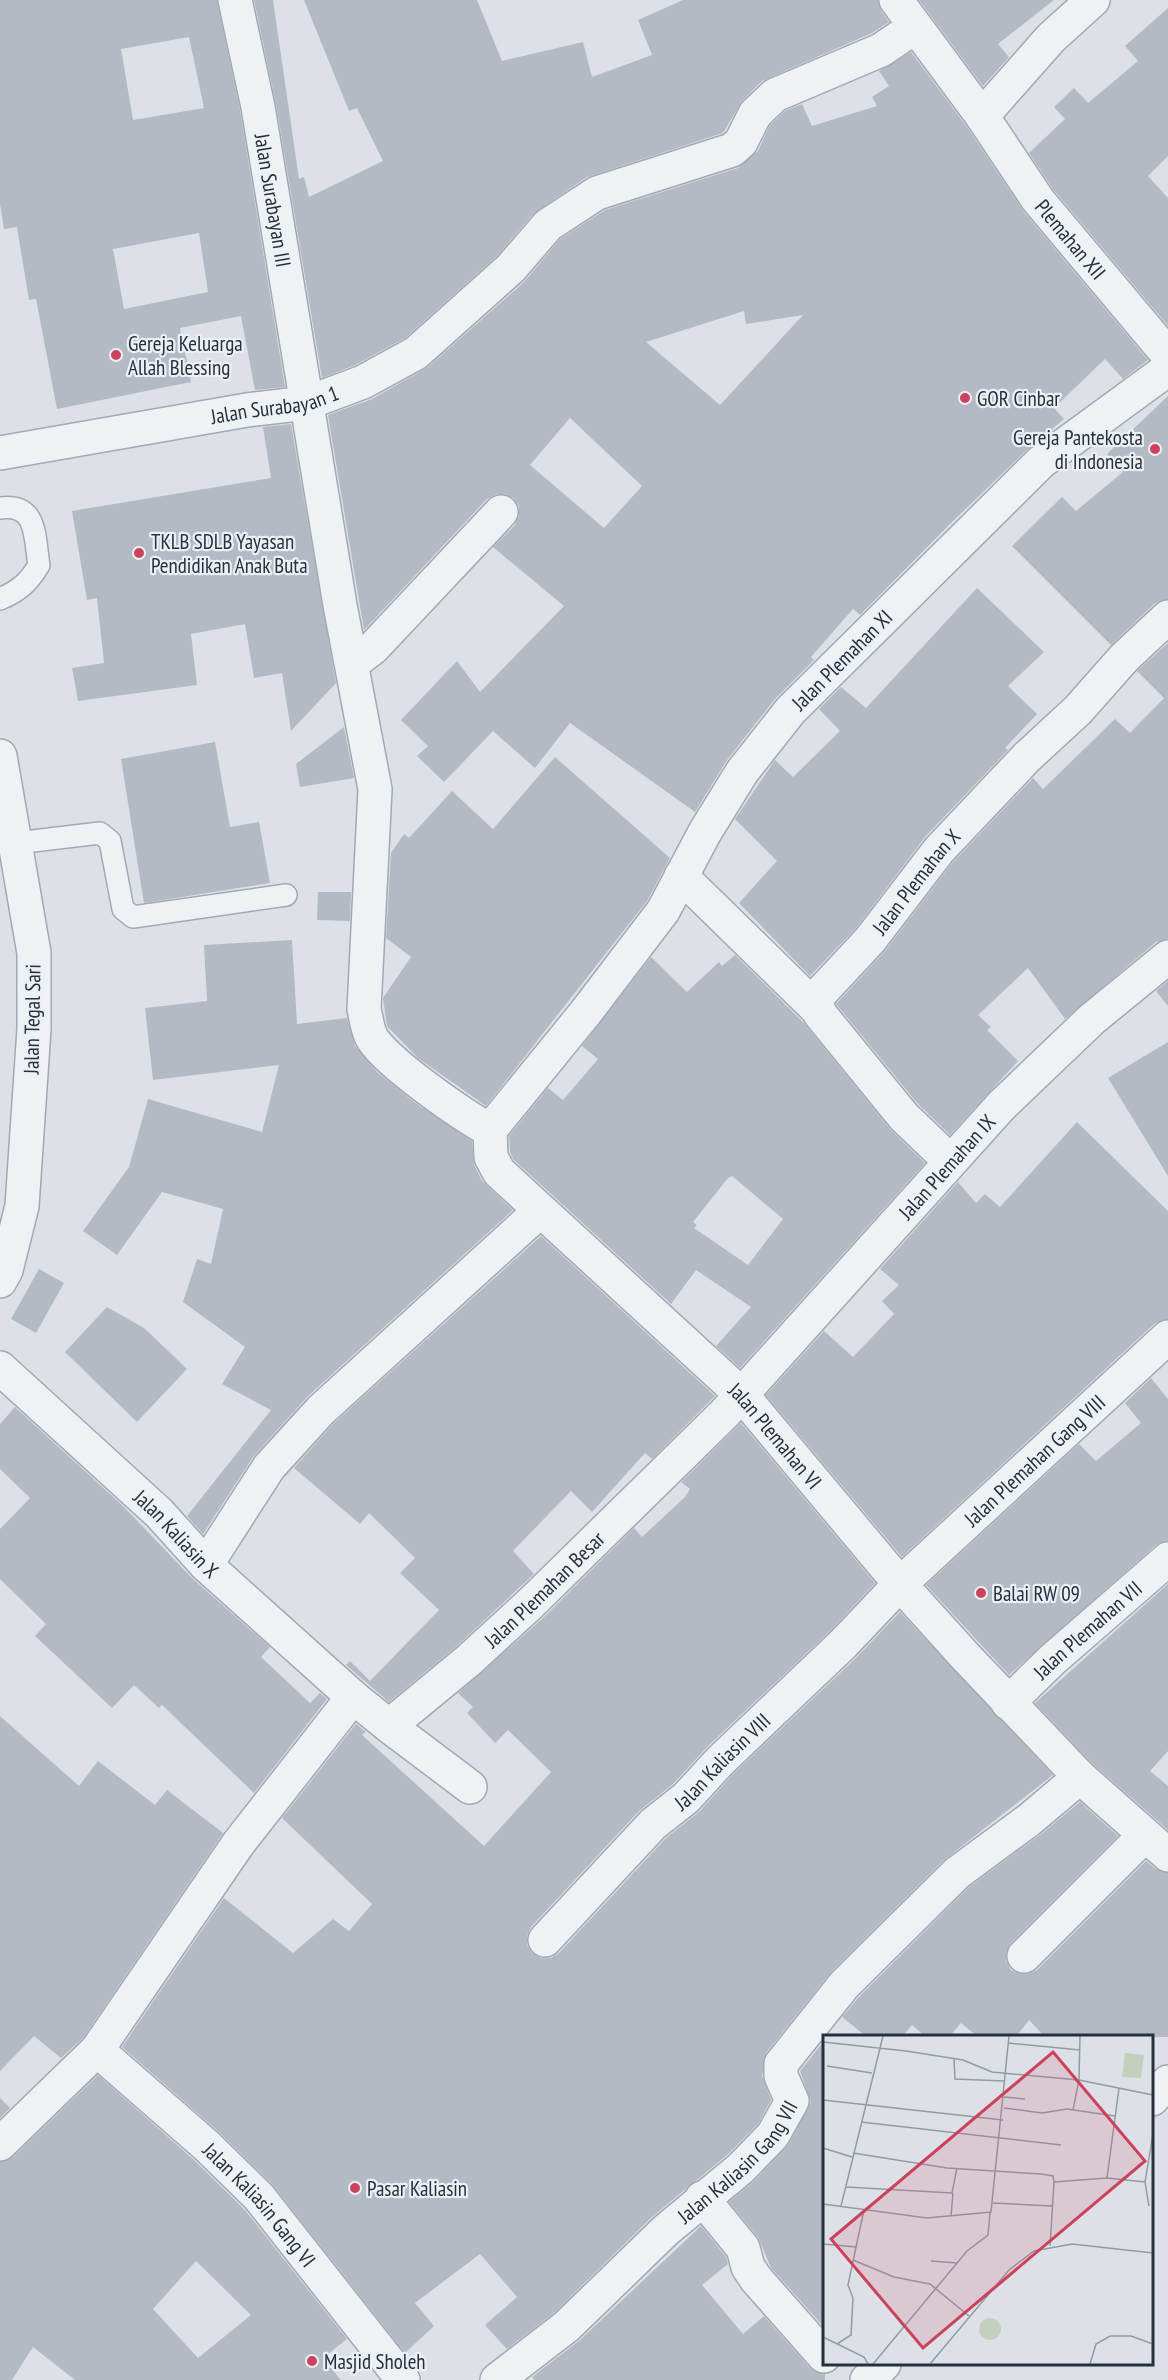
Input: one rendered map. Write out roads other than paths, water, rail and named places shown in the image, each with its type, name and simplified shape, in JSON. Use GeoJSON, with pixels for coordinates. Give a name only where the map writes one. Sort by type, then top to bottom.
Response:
{"type":"FeatureCollection","features":[{"type":"Feature","properties":{"kind":"street","name":"Jalan Surabayan III"},"geometry":{"type":"LineString","coordinates":[[235,0],[260,118],[307,403],[375,789],[364,1008],[371,1037],[386,1054],[472,1120],[490,1130]]}},
{"type":"Feature","properties":{"kind":"street","name":"Plemahan XII"},"geometry":{"type":"LineString","coordinates":[[896,0],[982,116],[1038,200],[1168,355]]}},
{"type":"Feature","properties":{"kind":"street"},"geometry":{"type":"LineString","coordinates":[[982,116],[1052,38],[1093,0]]}},
{"type":"Feature","properties":{"kind":"street","name":"Jalan Surabayan 1"},"geometry":{"type":"LineString","coordinates":[[0,453],[247,410],[307,403],[363,382],[416,352],[511,268],[548,225],[597,193],[732,150],[741,142],[755,114],[775,95],[881,50],[915,27]]}},
{"type":"Feature","properties":{"kind":"street","name":"Jalan Plemahan XI"},"geometry":{"type":"LineString","coordinates":[[490,1130],[586,1012],[663,911],[742,772],[790,711],[1041,462],[1168,369]]}},
{"type":"Feature","properties":{"kind":"street"},"geometry":{"type":"LineString","coordinates":[[352,664],[373,648],[501,512]]}},
{"type":"Feature","properties":{"kind":"street","name":"Jalan Plemahan X"},"geometry":{"type":"LineString","coordinates":[[816,1008],[815,999],[870,940],[939,850],[1028,757],[1078,710],[1124,658],[1168,616]]}},
{"type":"Feature","properties":{"kind":"street","name":"Jalan Tegal Sari"},"geometry":{"type":"LineString","coordinates":[[0,756],[34,953],[34,1029],[22,1206],[6,1270],[0,1281]]}},
{"type":"Feature","properties":{"kind":"street"},"geometry":{"type":"LineString","coordinates":[[681,876],[816,1008],[904,1117],[949,1160]]}},
{"type":"Feature","properties":{"kind":"street","name":"Jalan Plemahan IX"},"geometry":{"type":"LineString","coordinates":[[742,1395],[949,1160],[1000,1106],[1083,1027],[1168,957]]}},
{"type":"Feature","properties":{"kind":"street","name":"Jalan Plemahan VI"},"geometry":{"type":"LineString","coordinates":[[490,1130],[491,1157],[499,1172],[638,1297],[742,1395],[900,1584],[1008,1702],[1080,1777],[1156,1846]]}},
{"type":"Feature","properties":{"kind":"street"},"geometry":{"type":"LineString","coordinates":[[206,1565],[269,1467],[321,1410],[540,1210]]}},
{"type":"Feature","properties":{"kind":"street","name":"Jalan Plemahan Gang VIII"},"geometry":{"type":"LineString","coordinates":[[900,1584],[1168,1337]]}},
{"type":"Feature","properties":{"kind":"street","name":"Jalan Kaliasin X"},"geometry":{"type":"LineString","coordinates":[[0,1368],[159,1513],[206,1565],[346,1706]]}},
{"type":"Feature","properties":{"kind":"street","name":"Jalan Plemahan Besar"},"geometry":{"type":"LineString","coordinates":[[389,1726],[469,1660],[530,1604],[742,1395]]}},
{"type":"Feature","properties":{"kind":"street","name":"Jalan Plemahan VII"},"geometry":{"type":"LineString","coordinates":[[1008,1702],[1052,1660],[1168,1559]]}},
{"type":"Feature","properties":{"kind":"street","name":"Jalan Kaliasin VIII"},"geometry":{"type":"LineString","coordinates":[[545,1940],[653,1824],[686,1798],[720,1761],[843,1644],[900,1584]]}},
{"type":"Feature","properties":{"kind":"street"},"geometry":{"type":"LineString","coordinates":[[0,2144],[97,2050],[238,1844],[346,1706],[389,1726],[470,1787]]}},
{"type":"Feature","properties":{"kind":"street","name":"Jalan Kaliasin Gang VII"},"geometry":{"type":"LineString","coordinates":[[497,2380],[567,2326],[666,2230],[740,2169],[773,2135],[792,2101],[781,2076],[781,2064],[844,1984],[957,1873],[1080,1777]]}},
{"type":"Feature","properties":{"kind":"street"},"geometry":{"type":"LineString","coordinates":[[1024,1956],[1156,1846]]}},
{"type":"Feature","properties":{"kind":"street","name":"Jalan Kaliasin Gang VI"},"geometry":{"type":"LineString","coordinates":[[97,2050],[207,2145],[259,2198],[403,2380]]}},
{"type":"Feature","properties":{"kind":"street"},"geometry":{"type":"LineString","coordinates":[[1153,2098],[1168,2082]]}},
{"type":"Feature","properties":{"kind":"street"},"geometry":{"type":"LineString","coordinates":[[702,2198],[743,2247],[748,2267],[756,2280],[823,2354]]}},
{"type":"Feature","properties":{"kind":"street"},"geometry":{"type":"LineString","coordinates":[[832,2365],[846,2380]]}},
{"type":"Feature","properties":{"kind":"street"},"geometry":{"type":"LineString","coordinates":[[867,2380],[883,2365]]}},
{"type":"Feature","properties":{"kind":"lane"},"geometry":{"type":"LineString","coordinates":[[0,508],[16,506],[24,511],[31,522],[39,565],[30,580],[17,592],[0,599]]}},
{"type":"Feature","properties":{"kind":"lane"},"geometry":{"type":"LineString","coordinates":[[16,843],[100,833],[106,836],[110,841],[123,909],[133,916],[286,895]]}},
{"type":"Feature","properties":{"kind":"place","name":"Gereja Keluarga Allah Blessing"},"geometry":{"type":"Point","coordinates":[116,355]}},
{"type":"Feature","properties":{"kind":"place","name":"GOR Cinbar"},"geometry":{"type":"Point","coordinates":[965,398]}},
{"type":"Feature","properties":{"kind":"place","name":"Gereja Pantekosta di Indonesia"},"geometry":{"type":"Point","coordinates":[1155,449]}},
{"type":"Feature","properties":{"kind":"place","name":"TKLB SDLB Yayasan Pendidikan Anak Buta"},"geometry":{"type":"Point","coordinates":[139,553]}},
{"type":"Feature","properties":{"kind":"place","name":"Balai RW 09"},"geometry":{"type":"Point","coordinates":[981,1593]}},
{"type":"Feature","properties":{"kind":"place","name":"Pasar Kaliasin"},"geometry":{"type":"Point","coordinates":[355,2188]}},
{"type":"Feature","properties":{"kind":"place","name":"Masjid Sholeh"},"geometry":{"type":"Point","coordinates":[312,2361]}}]}
